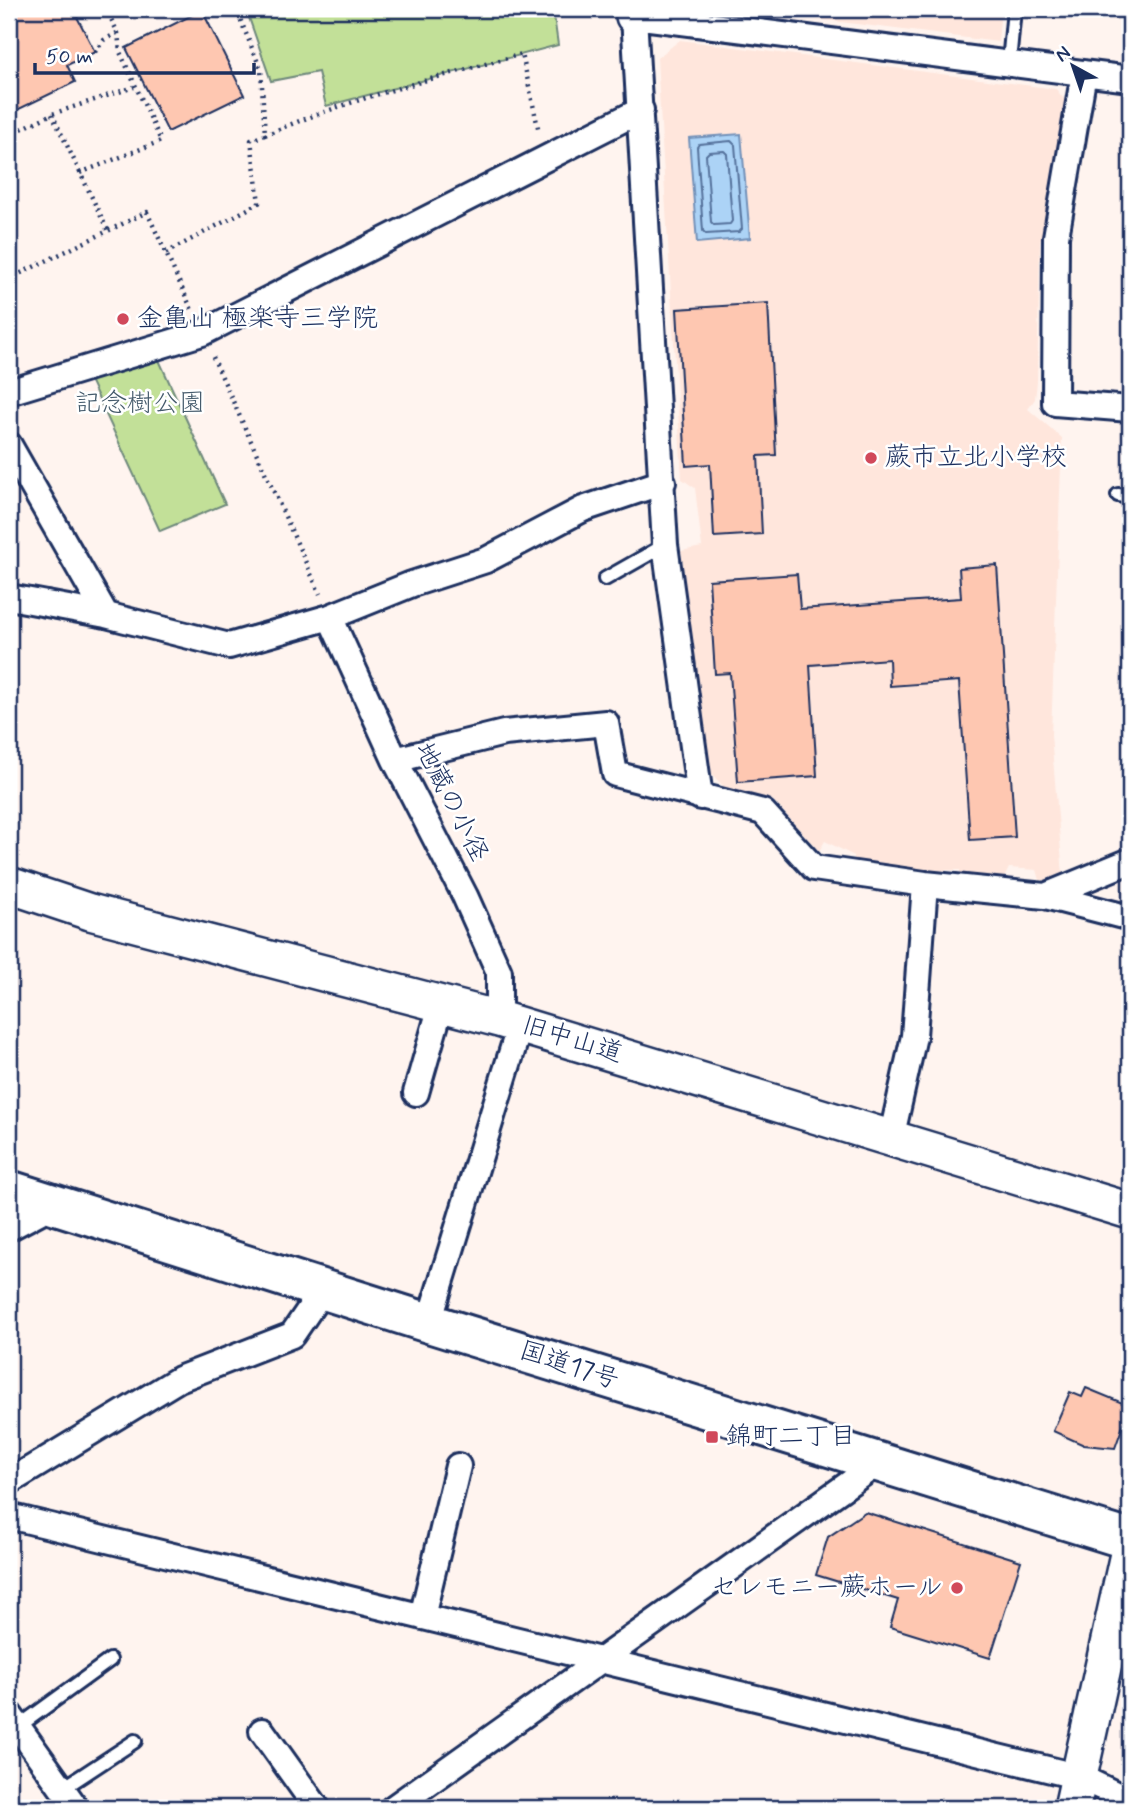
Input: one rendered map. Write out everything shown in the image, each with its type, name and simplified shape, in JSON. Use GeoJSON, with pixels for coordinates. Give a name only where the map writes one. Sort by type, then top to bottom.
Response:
{"type":"FeatureCollection","features":[{"type":"Feature","properties":{"kind":"highway","name":"国道17号"},"geometry":{"type":"LineString","coordinates":[[9,1189],[322,1291],[429,1322],[1130,1543]]}},
{"type":"Feature","properties":{"kind":"street"},"geometry":{"type":"LineString","coordinates":[[699,797],[665,545],[634,12],[1130,79]]}},
{"type":"Feature","properties":{"kind":"street"},"geometry":{"type":"LineString","coordinates":[[1084,73],[1056,237],[1055,403],[1130,409]]}},
{"type":"Feature","properties":{"kind":"street"},"geometry":{"type":"LineString","coordinates":[[9,393],[202,333],[641,110]]}},
{"type":"Feature","properties":{"kind":"street"},"geometry":{"type":"LineString","coordinates":[[9,445],[106,615]]}},
{"type":"Feature","properties":{"kind":"street"},"geometry":{"type":"LineString","coordinates":[[9,597],[106,615],[229,646],[330,617],[412,584],[486,561],[583,509],[663,482]]}},
{"type":"Feature","properties":{"kind":"street","name":"地蔵の小径"},"geometry":{"type":"LineString","coordinates":[[330,617],[395,760],[466,896],[499,972],[509,1022],[429,1322]]}},
{"type":"Feature","properties":{"kind":"street"},"geometry":{"type":"LineString","coordinates":[[395,760],[503,733],[606,723],[615,774],[763,812],[814,868],[925,884],[1045,896],[1130,918]]}},
{"type":"Feature","properties":{"kind":"street"},"geometry":{"type":"LineString","coordinates":[[1045,896],[1130,861]]}},
{"type":"Feature","properties":{"kind":"street"},"geometry":{"type":"LineString","coordinates":[[891,1139],[914,1036],[925,884]]}},
{"type":"Feature","properties":{"kind":"street","name":"旧中山道"},"geometry":{"type":"LineString","coordinates":[[9,885],[90,912],[442,1002],[1130,1212]]}},
{"type":"Feature","properties":{"kind":"street"},"geometry":{"type":"LineString","coordinates":[[416,1093],[442,1002]]}},
{"type":"Feature","properties":{"kind":"street"},"geometry":{"type":"LineString","coordinates":[[9,1228],[54,1204]]}},
{"type":"Feature","properties":{"kind":"street"},"geometry":{"type":"LineString","coordinates":[[9,1482],[179,1379],[292,1335],[322,1291]]}},
{"type":"Feature","properties":{"kind":"street"},"geometry":{"type":"LineString","coordinates":[[393,1808],[878,1464]]}},
{"type":"Feature","properties":{"kind":"street"},"geometry":{"type":"LineString","coordinates":[[422,1617],[458,1466]]}},
{"type":"Feature","properties":{"kind":"street"},"geometry":{"type":"LineString","coordinates":[[9,1516],[602,1661],[1076,1792],[1130,1801]]}},
{"type":"Feature","properties":{"kind":"street"},"geometry":{"type":"LineString","coordinates":[[1076,1792],[1130,1543]]}},
{"type":"Feature","properties":{"kind":"street"},"geometry":{"type":"LineString","coordinates":[[12,1725],[69,1799]]}},
{"type":"Feature","properties":{"kind":"street"},"geometry":{"type":"LineString","coordinates":[[262,1731],[317,1808]]}},
{"type":"Feature","properties":{"kind":"lane"},"geometry":{"type":"LineString","coordinates":[[1009,63],[1014,9]]}},
{"type":"Feature","properties":{"kind":"lane"},"geometry":{"type":"LineString","coordinates":[[605,579],[665,545]]}},
{"type":"Feature","properties":{"kind":"lane"},"geometry":{"type":"LineString","coordinates":[[12,1725],[110,1660]]}},
{"type":"Feature","properties":{"kind":"lane"},"geometry":{"type":"LineString","coordinates":[[69,1799],[135,1741]]}},
{"type":"Feature","properties":{"kind":"path"},"geometry":{"type":"LineString","coordinates":[[80,173],[161,141],[134,87],[120,52],[118,33],[106,9]]}},
{"type":"Feature","properties":{"kind":"path"},"geometry":{"type":"LineString","coordinates":[[236,9],[261,70],[265,135]]}},
{"type":"Feature","properties":{"kind":"path"},"geometry":{"type":"LineString","coordinates":[[94,52],[104,40],[118,33]]}},
{"type":"Feature","properties":{"kind":"path"},"geometry":{"type":"LineString","coordinates":[[166,253],[259,203],[251,141],[295,122],[378,94],[522,54],[541,142]]}},
{"type":"Feature","properties":{"kind":"path"},"geometry":{"type":"LineString","coordinates":[[9,135],[52,114],[134,87]]}},
{"type":"Feature","properties":{"kind":"path"},"geometry":{"type":"LineString","coordinates":[[52,114],[108,231]]}},
{"type":"Feature","properties":{"kind":"path"},"geometry":{"type":"LineString","coordinates":[[9,260],[17,275],[147,212],[330,617]]}},
{"type":"Feature","properties":{"kind":"shaded area"},"geometry":{"type":"Polygon","coordinates":[[[739,9],[1001,9],[998,42],[739,9]]]}},
{"type":"Feature","properties":{"kind":"shaded area","name":"蕨市立北小学校"},"geometry":{"type":"Polygon","coordinates":[[[680,40],[1056,89],[1067,103],[1040,243],[1037,382],[1035,399],[1028,409],[1062,438],[1051,735],[1063,875],[1052,882],[1040,880],[1037,870],[1009,868],[1004,878],[960,876],[960,870],[943,870],[942,876],[854,866],[854,856],[825,841],[819,851],[773,800],[725,788],[708,770],[681,551],[702,547],[695,488],[682,479],[657,58],[680,40]]]}},
{"type":"Feature","properties":{"kind":"green space"},"geometry":{"type":"Polygon","coordinates":[[[246,9],[553,9],[558,45],[326,106],[318,72],[271,81],[246,9]]]}},
{"type":"Feature","properties":{"kind":"green space","name":"記念樹公園"},"geometry":{"type":"Polygon","coordinates":[[[159,360],[225,504],[160,531],[90,380],[159,360]]]}},
{"type":"Feature","properties":{"kind":"water"},"geometry":{"type":"Polygon","coordinates":[[[741,134],[750,238],[697,243],[689,138],[741,134]]]}},
{"type":"Feature","properties":{"kind":"building"},"geometry":{"type":"Polygon","coordinates":[[[9,9],[73,9],[95,52],[67,65],[75,82],[15,111],[9,100],[9,9]]]}},
{"type":"Feature","properties":{"kind":"building"},"geometry":{"type":"Polygon","coordinates":[[[202,10],[244,95],[168,132],[126,48],[202,10]]]}},
{"type":"Feature","properties":{"kind":"building"},"geometry":{"type":"Polygon","coordinates":[[[768,303],[776,455],[758,456],[762,534],[714,537],[710,464],[686,466],[677,309],[768,303]]]}},
{"type":"Feature","properties":{"kind":"building"},"geometry":{"type":"Polygon","coordinates":[[[997,565],[1015,837],[970,840],[959,681],[890,686],[889,659],[810,665],[817,776],[738,782],[730,673],[715,674],[709,580],[797,574],[800,609],[961,598],[959,568],[997,565]]]}},
{"type":"Feature","properties":{"kind":"building"},"geometry":{"type":"Polygon","coordinates":[[[1086,1388],[1130,1406],[1115,1448],[1084,1445],[1053,1431],[1070,1392],[1082,1397],[1086,1388]]]}},
{"type":"Feature","properties":{"kind":"building"},"geometry":{"type":"Polygon","coordinates":[[[865,1512],[1021,1561],[990,1658],[890,1627],[898,1600],[816,1575],[828,1537],[865,1512]]]}},
{"type":"Feature","properties":{"kind":"place","name":"金亀山 極楽寺三学院"},"geometry":{"type":"Point","coordinates":[123,319]}},
{"type":"Feature","properties":{"kind":"place","name":"蕨市立北小学校"},"geometry":{"type":"Point","coordinates":[871,458]}},
{"type":"Feature","properties":{"kind":"place","name":"錦町二丁目"},"geometry":{"type":"Point","coordinates":[712,1437]}},
{"type":"Feature","properties":{"kind":"place","name":"セレモニー蕨ホール"},"geometry":{"type":"Point","coordinates":[957,1588]}}]}
